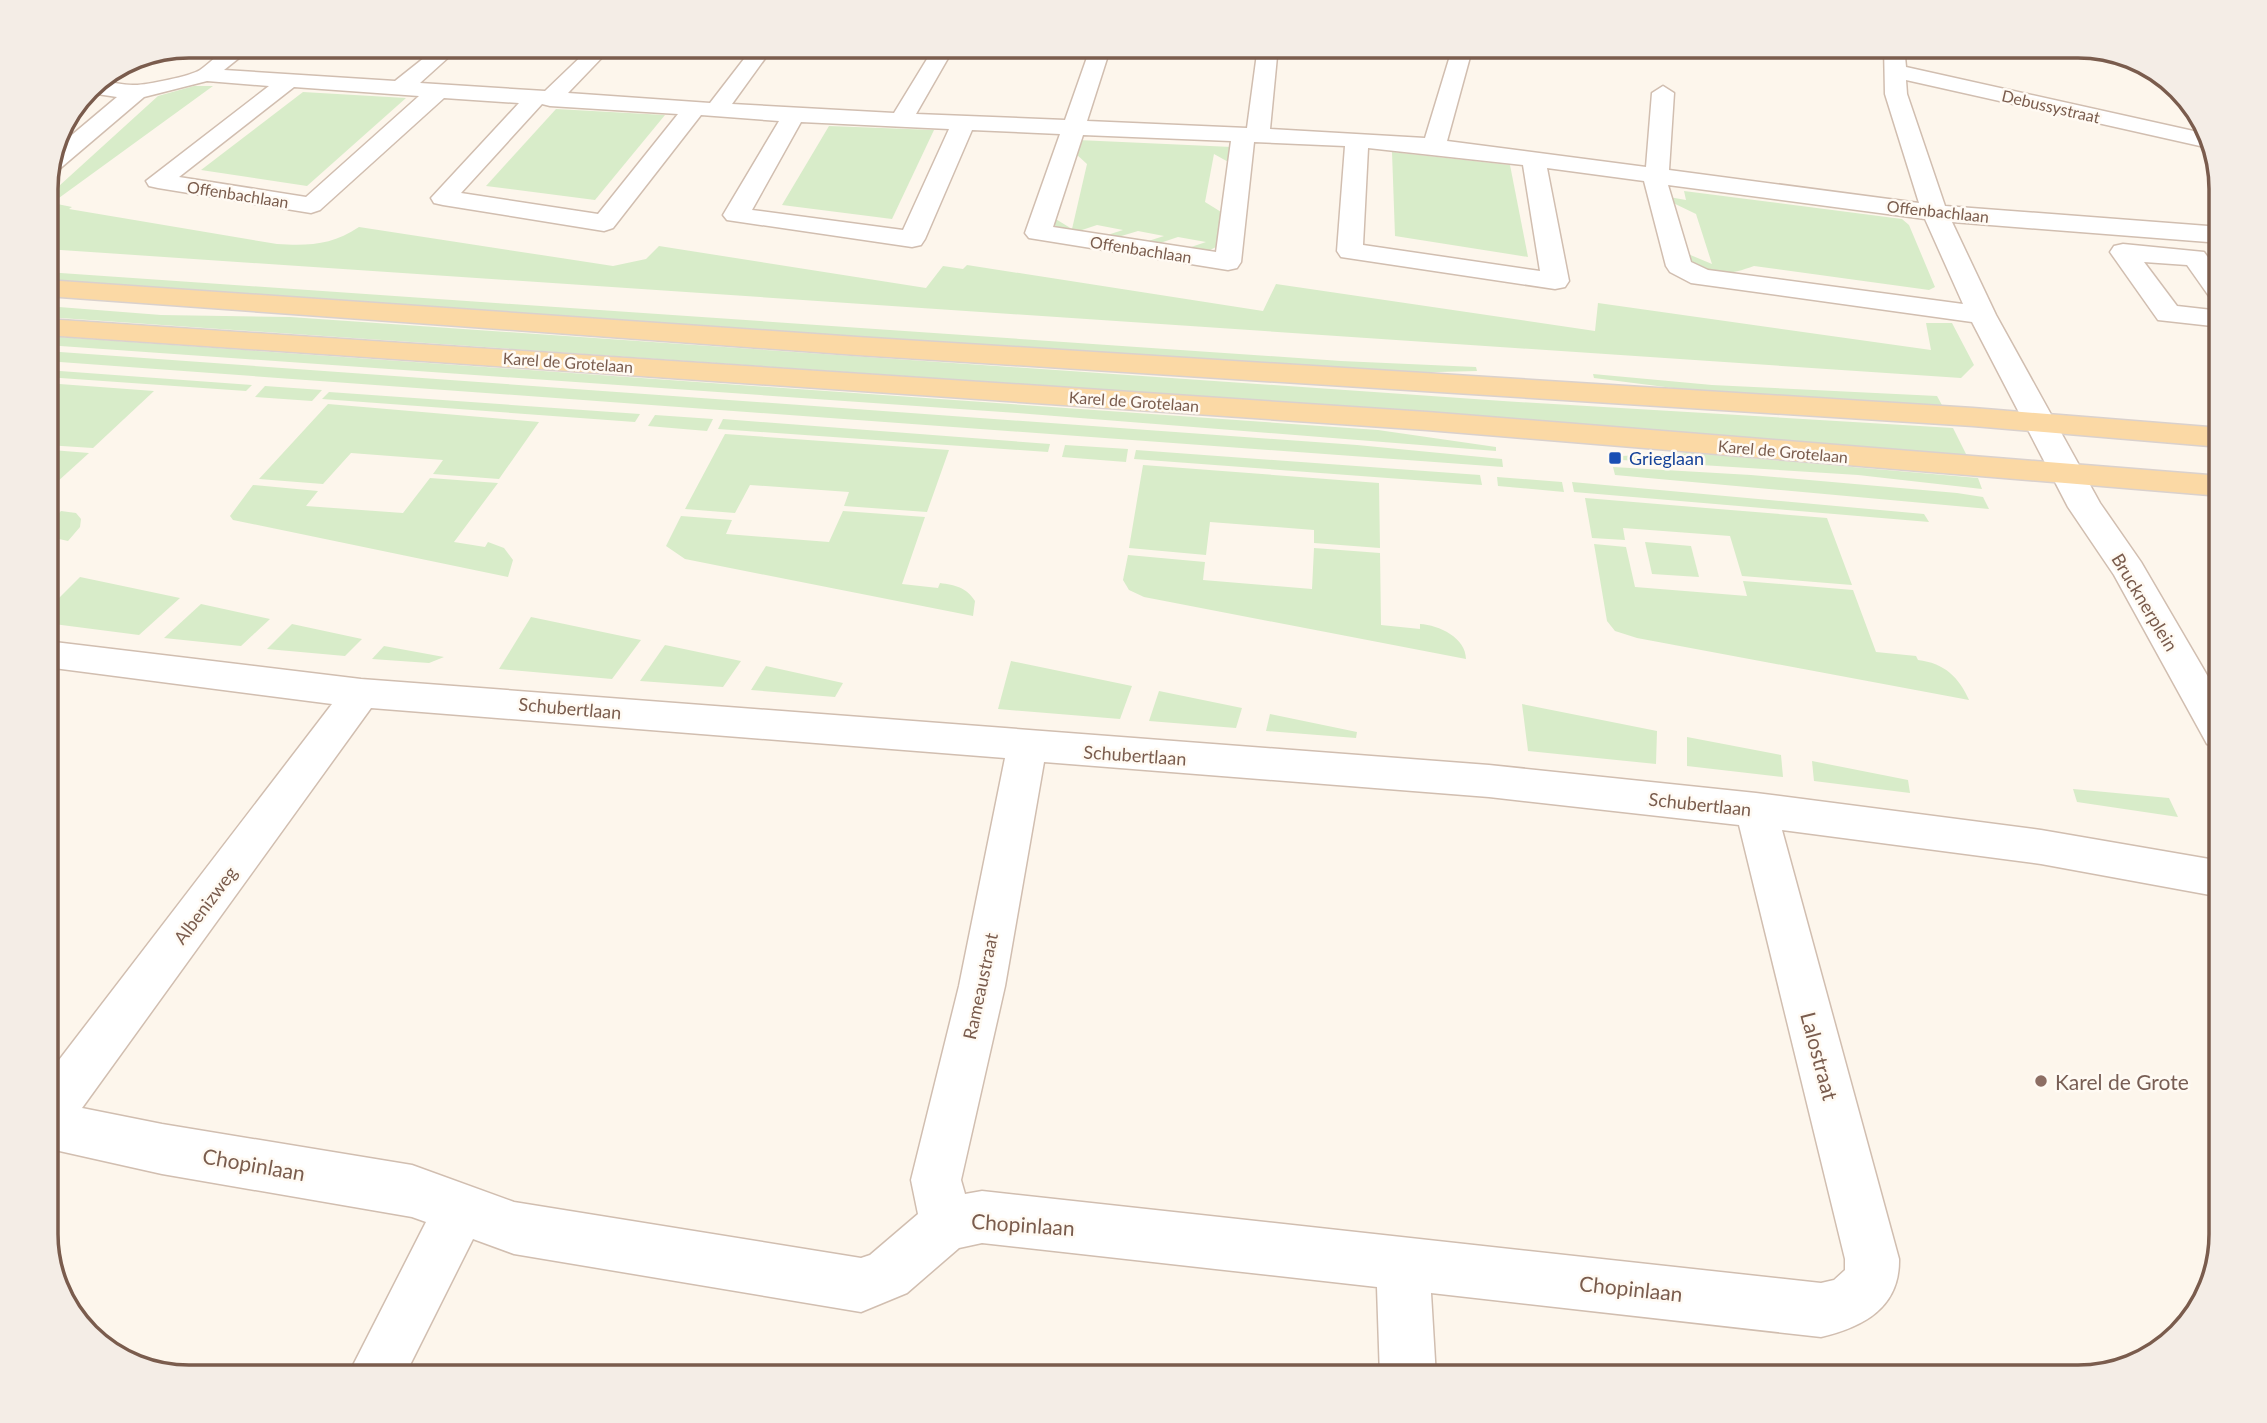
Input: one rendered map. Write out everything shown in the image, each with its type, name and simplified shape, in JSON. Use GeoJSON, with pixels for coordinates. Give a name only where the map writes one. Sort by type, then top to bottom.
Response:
{"type":"FeatureCollection","features":[{"type":"Feature","properties":{"kind":"main road","name":"Karel de Grotelaan"},"geometry":{"type":"LineString","coordinates":[[58,289],[857,346],[2039,422],[2209,437]]}},
{"type":"Feature","properties":{"kind":"main road","name":"Karel de Grotelaan"},"geometry":{"type":"LineString","coordinates":[[58,328],[1427,421],[2209,485]]}},
{"type":"Feature","properties":{"kind":"street"},"geometry":{"type":"LineString","coordinates":[[105,88],[136,92],[207,75],[225,58]]}},
{"type":"Feature","properties":{"kind":"street"},"geometry":{"type":"LineString","coordinates":[[399,89],[436,58]]}},
{"type":"Feature","properties":{"kind":"street"},"geometry":{"type":"LineString","coordinates":[[589,58],[543,98],[443,198],[604,223],[753,58]]}},
{"type":"Feature","properties":{"kind":"street"},"geometry":{"type":"LineString","coordinates":[[901,120],[937,58]]}},
{"type":"Feature","properties":{"kind":"street"},"geometry":{"type":"LineString","coordinates":[[1072,128],[1097,58]]}},
{"type":"Feature","properties":{"kind":"street"},"geometry":{"type":"LineString","coordinates":[[1250,135],[1266,58]]}},
{"type":"Feature","properties":{"kind":"street"},"geometry":{"type":"LineString","coordinates":[[1434,146],[1460,58]]}},
{"type":"Feature","properties":{"kind":"street"},"geometry":{"type":"LineString","coordinates":[[1894,58],[1896,94],[1935,213],[1982,315],[2066,474]]}},
{"type":"Feature","properties":{"kind":"street","name":"Debussystraat"},"geometry":{"type":"LineString","coordinates":[[1893,71],[2199,139]]}},
{"type":"Feature","properties":{"kind":"street","name":"Offenbachlaan"},"geometry":{"type":"LineString","coordinates":[[207,75],[286,83],[794,115],[1357,140],[1434,146],[1935,213],[2209,234]]}},
{"type":"Feature","properties":{"kind":"street","name":"Offenbachlaan"},"geometry":{"type":"LineString","coordinates":[[286,83],[158,181],[311,205],[437,92]]}},
{"type":"Feature","properties":{"kind":"street"},"geometry":{"type":"LineString","coordinates":[[62,155],[136,92]]}},
{"type":"Feature","properties":{"kind":"street"},"geometry":{"type":"LineString","coordinates":[[1663,93],[1657,188],[1679,266],[1687,272],[1700,277],[1982,315]]}},
{"type":"Feature","properties":{"kind":"street"},"geometry":{"type":"LineString","coordinates":[[794,115],[736,215],[912,239],[963,123]]}},
{"type":"Feature","properties":{"kind":"street","name":"Offenbachlaan"},"geometry":{"type":"LineString","coordinates":[[1072,128],[1038,233],[1227,262],[1250,135]]}},
{"type":"Feature","properties":{"kind":"street"},"geometry":{"type":"LineString","coordinates":[[1357,140],[1350,251],[1555,281],[1534,160]]}},
{"type":"Feature","properties":{"kind":"street"},"geometry":{"type":"LineString","coordinates":[[2155,230],[2172,256]]}},
{"type":"Feature","properties":{"kind":"street"},"geometry":{"type":"LineString","coordinates":[[2209,277],[2194,258],[2123,252],[2168,314],[2209,318]]}},
{"type":"Feature","properties":{"kind":"street","name":"Brucknerplein"},"geometry":{"type":"LineString","coordinates":[[2066,474],[2098,528],[2129,570],[2209,712]]}},
{"type":"Feature","properties":{"kind":"street","name":"Schubertlaan"},"geometry":{"type":"LineString","coordinates":[[58,655],[361,692],[1027,747],[1489,781],[1756,810],[2041,847],[2209,877]]}},
{"type":"Feature","properties":{"kind":"street","name":"Albenizweg"},"geometry":{"type":"LineString","coordinates":[[58,1099],[238,862],[361,692]]}},
{"type":"Feature","properties":{"kind":"street","name":"Rameaustraat"},"geometry":{"type":"LineString","coordinates":[[946,1224],[936,1180],[982,986],[1027,747]]}},
{"type":"Feature","properties":{"kind":"street","name":"Lalostraat"},"geometry":{"type":"LineString","coordinates":[[1756,810],[1872,1259],[1874,1271],[1870,1284],[1858,1297]]}},
{"type":"Feature","properties":{"kind":"street","name":"Chopinlaan"},"geometry":{"type":"LineString","coordinates":[[58,1127],[163,1149],[412,1191],[514,1228],[861,1285],[888,1274],[946,1224],[982,1217],[1821,1310],[1842,1305],[1858,1297]]}},
{"type":"Feature","properties":{"kind":"street"},"geometry":{"type":"LineString","coordinates":[[381,1365],[461,1208]]}},
{"type":"Feature","properties":{"kind":"street"},"geometry":{"type":"LineString","coordinates":[[1403,1262],[1407,1365]]}},
{"type":"Feature","properties":{"kind":"green space"},"geometry":{"type":"Polygon","coordinates":[[[194,86],[213,86],[58,199],[58,187],[158,96],[194,86]]]}},
{"type":"Feature","properties":{"kind":"green space"},"geometry":{"type":"Polygon","coordinates":[[[303,92],[406,98],[307,186],[201,170],[303,92]]]}},
{"type":"Feature","properties":{"kind":"green space"},"geometry":{"type":"Polygon","coordinates":[[[556,109],[665,115],[595,200],[486,186],[556,109]]]}},
{"type":"Feature","properties":{"kind":"green space"},"geometry":{"type":"Polygon","coordinates":[[[829,126],[934,130],[892,219],[782,205],[829,126]]]}},
{"type":"Feature","properties":{"kind":"green space"},"geometry":{"type":"Polygon","coordinates":[[[1078,140],[1232,147],[1232,164],[1214,154],[1205,202],[1226,215],[1222,244],[1204,253],[1182,250],[1206,242],[1178,237],[1151,246],[1139,244],[1164,236],[1138,231],[1108,240],[1098,238],[1123,230],[1097,225],[1067,235],[1053,228],[1051,220],[1054,218],[1072,229],[1087,164],[1075,153],[1078,140]]]}},
{"type":"Feature","properties":{"kind":"green space"},"geometry":{"type":"Polygon","coordinates":[[[1392,152],[1510,165],[1528,257],[1395,236],[1392,152]]]}},
{"type":"Feature","properties":{"kind":"green space"},"geometry":{"type":"Polygon","coordinates":[[[1684,191],[1902,219],[1909,225],[1935,287],[1929,290],[1754,266],[1719,274],[1703,270],[1695,265],[1688,254],[1712,264],[1696,214],[1669,201],[1669,197],[1686,200],[1684,191]]]}},
{"type":"Feature","properties":{"kind":"green space"},"geometry":{"type":"Polygon","coordinates":[[[58,204],[72,207],[69,209],[277,244],[300,245],[330,241],[359,227],[613,266],[646,259],[659,246],[926,288],[943,266],[963,269],[967,265],[1263,311],[1276,284],[1595,331],[1598,303],[1931,350],[1926,323],[1952,323],[1974,365],[1961,378],[58,250],[58,204]]]}},
{"type":"Feature","properties":{"kind":"green space"},"geometry":{"type":"Polygon","coordinates":[[[58,273],[1341,361],[1476,367],[1477,371],[1398,373],[58,280],[58,273]]]}},
{"type":"Feature","properties":{"kind":"green space"},"geometry":{"type":"Polygon","coordinates":[[[58,307],[161,315],[290,317],[1503,401],[1953,428],[1967,456],[1401,410],[58,318],[58,307]]]}},
{"type":"Feature","properties":{"kind":"green space"},"geometry":{"type":"Polygon","coordinates":[[[58,337],[1378,430],[1496,447],[1496,451],[1017,413],[58,346],[58,337]]]}},
{"type":"Feature","properties":{"kind":"green space"},"geometry":{"type":"Polygon","coordinates":[[[58,352],[1357,445],[1502,459],[1503,467],[58,362],[58,352]]]}},
{"type":"Feature","properties":{"kind":"green space"},"geometry":{"type":"Polygon","coordinates":[[[58,371],[252,385],[246,391],[58,378],[58,371]]]}},
{"type":"Feature","properties":{"kind":"green space"},"geometry":{"type":"Polygon","coordinates":[[[1593,374],[1712,385],[1937,396],[1943,407],[1713,393],[1594,378],[1593,374]]]}},
{"type":"Feature","properties":{"kind":"green space"},"geometry":{"type":"Polygon","coordinates":[[[58,384],[154,391],[93,448],[58,446],[58,384]]]}},
{"type":"Feature","properties":{"kind":"green space"},"geometry":{"type":"Polygon","coordinates":[[[265,386],[322,390],[312,401],[255,397],[265,386]]]}},
{"type":"Feature","properties":{"kind":"green space"},"geometry":{"type":"Polygon","coordinates":[[[329,392],[640,414],[635,422],[322,399],[329,392]]]}},
{"type":"Feature","properties":{"kind":"green space"},"geometry":{"type":"Polygon","coordinates":[[[328,404],[539,422],[499,479],[433,474],[443,460],[351,453],[323,484],[259,479],[328,404]]]}},
{"type":"Feature","properties":{"kind":"green space"},"geometry":{"type":"Polygon","coordinates":[[[655,415],[713,419],[707,431],[648,426],[655,415]]]}},
{"type":"Feature","properties":{"kind":"green space"},"geometry":{"type":"Polygon","coordinates":[[[723,419],[1050,444],[1048,452],[718,429],[723,419]]]}},
{"type":"Feature","properties":{"kind":"green space"},"geometry":{"type":"Polygon","coordinates":[[[725,434],[949,450],[927,512],[844,506],[849,492],[750,485],[735,513],[685,509],[725,434]]]}},
{"type":"Feature","properties":{"kind":"green space"},"geometry":{"type":"Polygon","coordinates":[[[1065,445],[1128,449],[1126,462],[1062,457],[1065,445]]]}},
{"type":"Feature","properties":{"kind":"green space"},"geometry":{"type":"Polygon","coordinates":[[[58,450],[89,453],[58,481],[58,450]]]}},
{"type":"Feature","properties":{"kind":"green space"},"geometry":{"type":"Polygon","coordinates":[[[1136,450],[1480,475],[1482,485],[1134,459],[1136,450]]]}},
{"type":"Feature","properties":{"kind":"green space"},"geometry":{"type":"Polygon","coordinates":[[[1693,453],[1978,478],[1982,489],[1858,475],[1622,460],[1621,456],[1693,453]]]}},
{"type":"Feature","properties":{"kind":"green space"},"geometry":{"type":"Polygon","coordinates":[[[1143,465],[1379,483],[1380,548],[1314,543],[1314,530],[1210,522],[1206,555],[1129,548],[1143,465]]]}},
{"type":"Feature","properties":{"kind":"green space"},"geometry":{"type":"Polygon","coordinates":[[[1613,467],[1751,475],[1957,493],[1983,497],[1989,509],[1615,475],[1613,467]]]}},
{"type":"Feature","properties":{"kind":"green space"},"geometry":{"type":"Polygon","coordinates":[[[1497,477],[1562,482],[1564,492],[1498,486],[1497,477]]]}},
{"type":"Feature","properties":{"kind":"green space"},"geometry":{"type":"Polygon","coordinates":[[[430,478],[498,483],[454,542],[485,547],[488,542],[504,548],[513,560],[508,577],[233,520],[230,516],[253,485],[318,491],[306,506],[403,513],[430,478]]]}},
{"type":"Feature","properties":{"kind":"green space"},"geometry":{"type":"Polygon","coordinates":[[[1572,482],[1924,514],[1929,522],[1574,492],[1572,482]]]}},
{"type":"Feature","properties":{"kind":"green space"},"geometry":{"type":"Polygon","coordinates":[[[1585,498],[1827,518],[1852,585],[1742,576],[1730,536],[1623,528],[1625,540],[1592,538],[1585,498]]]}},
{"type":"Feature","properties":{"kind":"green space"},"geometry":{"type":"Polygon","coordinates":[[[61,511],[76,513],[81,519],[80,527],[68,541],[58,539],[58,514],[61,511]]]}},
{"type":"Feature","properties":{"kind":"green space"},"geometry":{"type":"Polygon","coordinates":[[[843,511],[925,517],[902,584],[938,588],[940,583],[960,588],[975,601],[973,616],[685,559],[666,546],[681,516],[732,520],[726,534],[829,542],[843,511]]]}},
{"type":"Feature","properties":{"kind":"green space"},"geometry":{"type":"Polygon","coordinates":[[[1645,542],[1691,546],[1699,577],[1652,574],[1645,542]]]}},
{"type":"Feature","properties":{"kind":"green space"},"geometry":{"type":"Polygon","coordinates":[[[1594,544],[1626,547],[1635,587],[1747,596],[1743,581],[1853,590],[1876,652],[1916,656],[1918,660],[1936,664],[1950,672],[1969,700],[1637,638],[1615,631],[1607,621],[1594,544]]]}},
{"type":"Feature","properties":{"kind":"green space"},"geometry":{"type":"Polygon","coordinates":[[[1314,548],[1380,553],[1381,625],[1420,629],[1420,624],[1443,630],[1461,645],[1466,659],[1144,597],[1129,590],[1123,580],[1128,555],[1205,562],[1203,580],[1312,589],[1314,548]]]}},
{"type":"Feature","properties":{"kind":"green space"},"geometry":{"type":"Polygon","coordinates":[[[80,577],[180,598],[139,635],[58,625],[58,599],[80,577]]]}},
{"type":"Feature","properties":{"kind":"green space"},"geometry":{"type":"Polygon","coordinates":[[[201,604],[270,619],[241,646],[164,638],[201,604]]]}},
{"type":"Feature","properties":{"kind":"green space"},"geometry":{"type":"Polygon","coordinates":[[[531,617],[641,640],[612,679],[499,669],[531,617]]]}},
{"type":"Feature","properties":{"kind":"green space"},"geometry":{"type":"Polygon","coordinates":[[[292,624],[362,639],[345,656],[267,649],[292,624]]]}},
{"type":"Feature","properties":{"kind":"green space"},"geometry":{"type":"Polygon","coordinates":[[[665,645],[741,661],[723,687],[640,681],[665,645]]]}},
{"type":"Feature","properties":{"kind":"green space"},"geometry":{"type":"Polygon","coordinates":[[[384,646],[444,657],[429,663],[372,659],[384,646]]]}},
{"type":"Feature","properties":{"kind":"green space"},"geometry":{"type":"Polygon","coordinates":[[[1011,661],[1132,686],[1120,719],[998,709],[1011,661]]]}},
{"type":"Feature","properties":{"kind":"green space"},"geometry":{"type":"Polygon","coordinates":[[[766,666],[843,683],[835,697],[751,690],[766,666]]]}},
{"type":"Feature","properties":{"kind":"green space"},"geometry":{"type":"Polygon","coordinates":[[[1159,691],[1242,708],[1236,728],[1149,721],[1159,691]]]}},
{"type":"Feature","properties":{"kind":"green space"},"geometry":{"type":"Polygon","coordinates":[[[1522,704],[1657,731],[1656,764],[1528,751],[1522,704]]]}},
{"type":"Feature","properties":{"kind":"green space"},"geometry":{"type":"Polygon","coordinates":[[[1270,714],[1357,732],[1356,738],[1266,731],[1270,714]]]}},
{"type":"Feature","properties":{"kind":"green space"},"geometry":{"type":"Polygon","coordinates":[[[1687,737],[1781,755],[1783,777],[1687,766],[1687,737]]]}},
{"type":"Feature","properties":{"kind":"green space"},"geometry":{"type":"Polygon","coordinates":[[[1812,761],[1908,780],[1910,793],[1814,781],[1812,761]]]}},
{"type":"Feature","properties":{"kind":"green space"},"geometry":{"type":"Polygon","coordinates":[[[2073,789],[2169,798],[2178,817],[2077,802],[2073,789]]]}},
{"type":"Feature","properties":{"kind":"place","name":"Grieglaan"},"geometry":{"type":"Point","coordinates":[1615,458]}},
{"type":"Feature","properties":{"kind":"place","name":"Karel de Grote"},"geometry":{"type":"Point","coordinates":[2041,1081]}}]}
